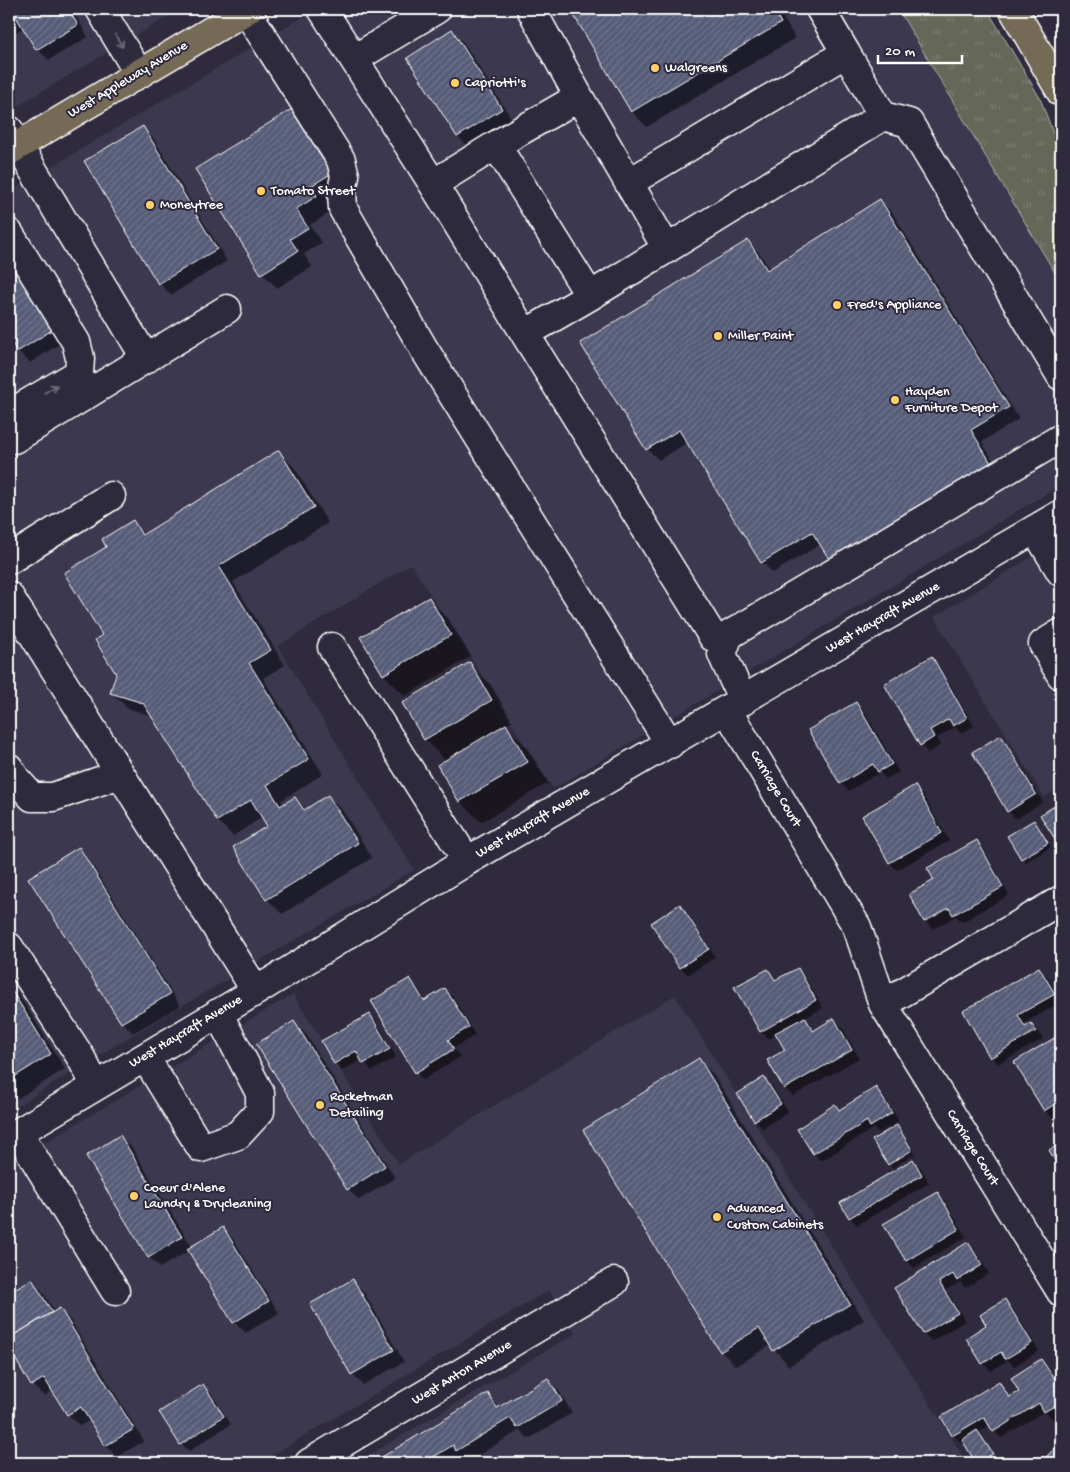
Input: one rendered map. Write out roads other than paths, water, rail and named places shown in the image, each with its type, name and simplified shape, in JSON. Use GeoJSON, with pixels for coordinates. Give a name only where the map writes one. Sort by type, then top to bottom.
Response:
{"type":"FeatureCollection","features":[{"type":"Feature","properties":{"kind":"main road","name":"West Appleway Avenue"},"geometry":{"type":"LineString","coordinates":[[12,142],[139,74],[247,9]]}},
{"type":"Feature","properties":{"kind":"main road"},"geometry":{"type":"LineString","coordinates":[[1013,9],[1061,92]]}},
{"type":"Feature","properties":{"kind":"street"},"geometry":{"type":"LineString","coordinates":[[247,9],[341,160],[345,176],[342,191],[343,210],[424,349],[670,744]]}},
{"type":"Feature","properties":{"kind":"street"},"geometry":{"type":"LineString","coordinates":[[322,9],[433,184],[713,637],[726,641],[728,634],[1061,438]]}},
{"type":"Feature","properties":{"kind":"street"},"geometry":{"type":"LineString","coordinates":[[354,59],[437,9]]}},
{"type":"Feature","properties":{"kind":"street"},"geometry":{"type":"LineString","coordinates":[[531,9],[579,97],[630,182],[667,249]]}},
{"type":"Feature","properties":{"kind":"street"},"geometry":{"type":"LineString","coordinates":[[820,9],[883,116],[909,123],[1061,376]]}},
{"type":"Feature","properties":{"kind":"street"},"geometry":{"type":"LineString","coordinates":[[109,12],[139,74]]}},
{"type":"Feature","properties":{"kind":"street"},"geometry":{"type":"LineString","coordinates":[[630,182],[846,53]]}},
{"type":"Feature","properties":{"kind":"street"},"geometry":{"type":"LineString","coordinates":[[433,184],[579,97]]}},
{"type":"Feature","properties":{"kind":"street"},"geometry":{"type":"LineString","coordinates":[[525,334],[883,116]]}},
{"type":"Feature","properties":{"kind":"street"},"geometry":{"type":"LineString","coordinates":[[12,142],[146,359]]}},
{"type":"Feature","properties":{"kind":"street"},"geometry":{"type":"LineString","coordinates":[[496,145],[590,296]]}},
{"type":"Feature","properties":{"kind":"street"},"geometry":{"type":"LineString","coordinates":[[9,233],[76,342],[80,358],[79,373],[9,414]]}},
{"type":"Feature","properties":{"kind":"street"},"geometry":{"type":"LineString","coordinates":[[9,431],[14,439],[227,309]]}},
{"type":"Feature","properties":{"kind":"street"},"geometry":{"type":"LineString","coordinates":[[9,560],[111,496]]}},
{"type":"Feature","properties":{"kind":"street","name":"West Haycraft Avenue"},"geometry":{"type":"LineString","coordinates":[[13,1135],[256,991],[467,862],[1061,514]]}},
{"type":"Feature","properties":{"kind":"street"},"geometry":{"type":"LineString","coordinates":[[1035,529],[1061,572]]}},
{"type":"Feature","properties":{"kind":"street"},"geometry":{"type":"LineString","coordinates":[[9,596],[256,991]]}},
{"type":"Feature","properties":{"kind":"street"},"geometry":{"type":"LineString","coordinates":[[1061,633],[1043,644],[1061,675]]}},
{"type":"Feature","properties":{"kind":"street","name":"Carriage Court"},"geometry":{"type":"LineString","coordinates":[[726,641],[722,654],[735,705],[857,927],[883,1004],[1061,1292]]}},
{"type":"Feature","properties":{"kind":"street"},"geometry":{"type":"LineString","coordinates":[[332,647],[467,862]]}},
{"type":"Feature","properties":{"kind":"street"},"geometry":{"type":"LineString","coordinates":[[9,768],[32,798],[53,797],[120,774]]}},
{"type":"Feature","properties":{"kind":"street"},"geometry":{"type":"LineString","coordinates":[[883,1004],[1061,900]]}},
{"type":"Feature","properties":{"kind":"street"},"geometry":{"type":"LineString","coordinates":[[9,947],[80,1056],[96,1086]]}},
{"type":"Feature","properties":{"kind":"street"},"geometry":{"type":"LineString","coordinates":[[144,1057],[201,1148],[238,1135],[260,1111],[260,1092],[218,1013]]}},
{"type":"Feature","properties":{"kind":"street"},"geometry":{"type":"LineString","coordinates":[[13,1135],[115,1291]]}},
{"type":"Feature","properties":{"kind":"street","name":"West Anton Avenue"},"geometry":{"type":"LineString","coordinates":[[309,1463],[614,1282]]}},
{"type":"Feature","properties":{"kind":"place","name":"Walgreens"},"geometry":{"type":"Point","coordinates":[655,68]}},
{"type":"Feature","properties":{"kind":"place","name":"Capriotti's"},"geometry":{"type":"Point","coordinates":[455,83]}},
{"type":"Feature","properties":{"kind":"place","name":"Tomato Street"},"geometry":{"type":"Point","coordinates":[261,191]}},
{"type":"Feature","properties":{"kind":"place","name":"Moneytree"},"geometry":{"type":"Point","coordinates":[150,205]}},
{"type":"Feature","properties":{"kind":"place","name":"Fred's Appliance"},"geometry":{"type":"Point","coordinates":[837,305]}},
{"type":"Feature","properties":{"kind":"place","name":"Miller Paint"},"geometry":{"type":"Point","coordinates":[718,336]}},
{"type":"Feature","properties":{"kind":"place","name":"Hayden Furniture Depot"},"geometry":{"type":"Point","coordinates":[895,400]}},
{"type":"Feature","properties":{"kind":"place","name":"Rocketman Detailing"},"geometry":{"type":"Point","coordinates":[320,1105]}},
{"type":"Feature","properties":{"kind":"place","name":"Coeur d'Alene Laundry & Drycleaning"},"geometry":{"type":"Point","coordinates":[134,1196]}},
{"type":"Feature","properties":{"kind":"place","name":"Advanced Custom Cabinets"},"geometry":{"type":"Point","coordinates":[717,1217]}}]}
